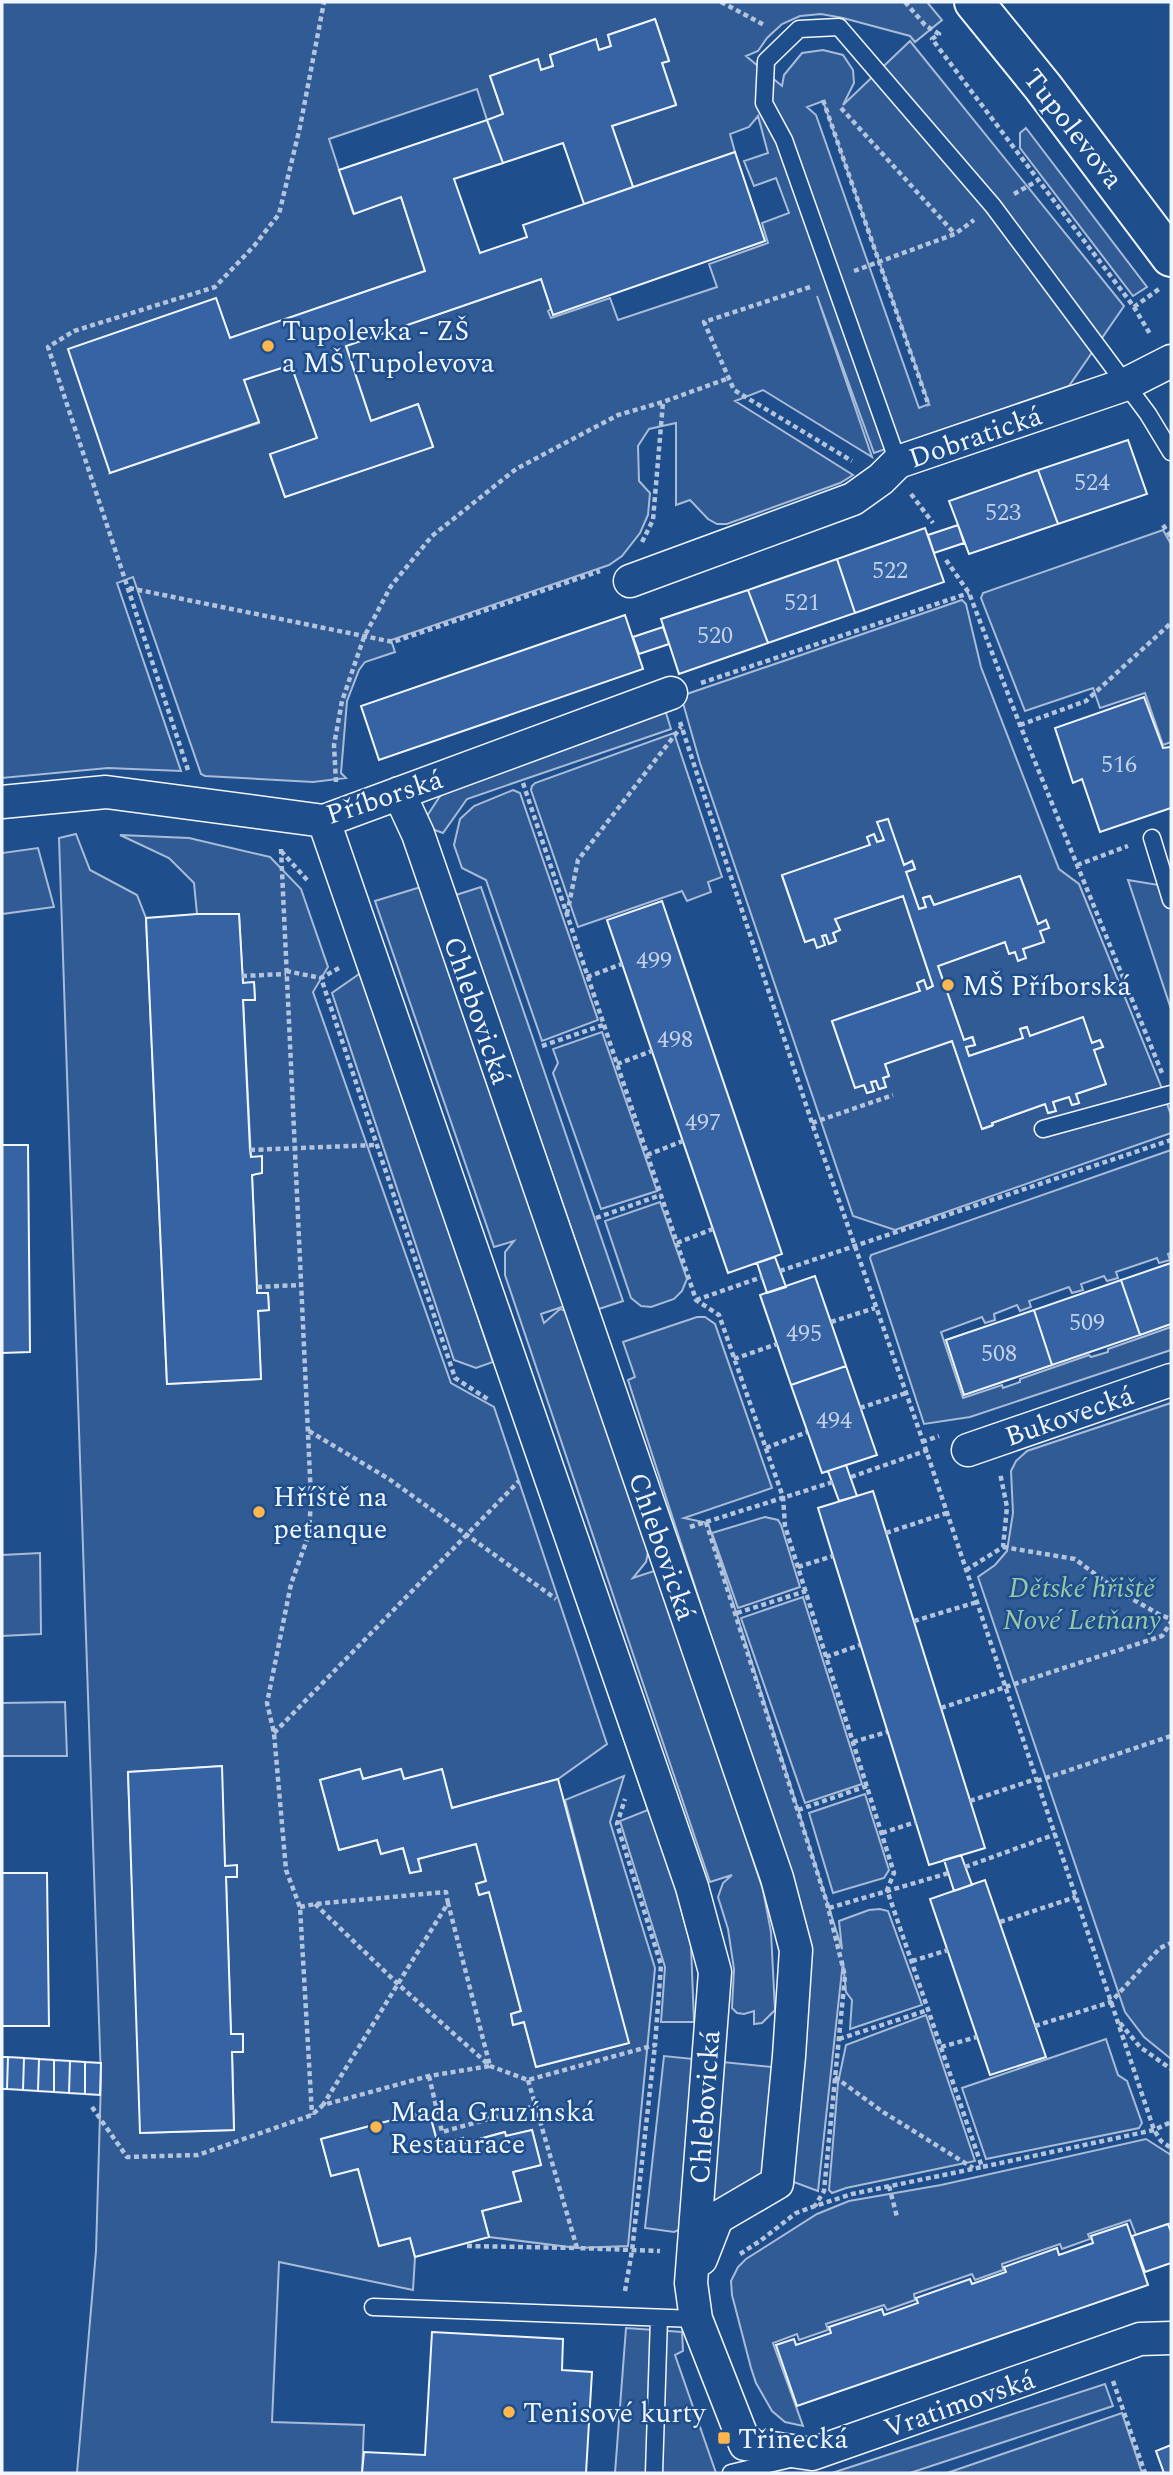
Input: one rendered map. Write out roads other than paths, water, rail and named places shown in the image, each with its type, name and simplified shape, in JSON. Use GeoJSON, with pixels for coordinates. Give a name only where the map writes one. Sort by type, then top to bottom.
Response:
{"type":"FeatureCollection","features":[{"type":"Feature","properties":{"kind":"main road","name":"Tupolevova"},"geometry":{"type":"LineString","coordinates":[[974,2],[1043,87],[1167,272]]}},
{"type":"Feature","properties":{"kind":"street","name":"Dobratická"},"geometry":{"type":"LineString","coordinates":[[631,571],[853,499],[890,470],[1124,385],[1170,362]]}},
{"type":"Feature","properties":{"kind":"street","name":"Příborská"},"geometry":{"type":"LineString","coordinates":[[2,802],[106,792],[324,821],[671,693]]}},
{"type":"Feature","properties":{"kind":"street","name":"Chlebovická"},"geometry":{"type":"LineString","coordinates":[[399,793],[418,834],[777,1878],[796,1950],[776,2183],[718,2218],[692,2267]]}},
{"type":"Feature","properties":{"kind":"street","name":"Chlebovická"},"geometry":{"type":"LineString","coordinates":[[324,821],[688,1874],[715,1972],[692,2267],[696,2319],[745,2444]]}},
{"type":"Feature","properties":{"kind":"street","name":"Bukovecká"},"geometry":{"type":"LineString","coordinates":[[980,1445],[1171,1380]]}},
{"type":"Feature","properties":{"kind":"street","name":"Vratimovská"},"geometry":{"type":"LineString","coordinates":[[745,2444],[812,2454],[1140,2339],[1171,2338]]}},
{"type":"Feature","properties":{"kind":"lane"},"geometry":{"type":"LineString","coordinates":[[890,470],[784,140],[764,103],[766,61],[799,29],[839,27],[993,206],[1148,414],[1171,452]]}},
{"type":"Feature","properties":{"kind":"lane"},"geometry":{"type":"LineString","coordinates":[[1152,838],[1171,900]]}},
{"type":"Feature","properties":{"kind":"lane"},"geometry":{"type":"LineString","coordinates":[[1043,1129],[1171,1094]]}},
{"type":"Feature","properties":{"kind":"lane"},"geometry":{"type":"LineString","coordinates":[[373,2307],[696,2319]]}},
{"type":"Feature","properties":{"kind":"lane"},"geometry":{"type":"LineString","coordinates":[[654,2473],[659,2318]]}},
{"type":"Feature","properties":{"kind":"lane"},"geometry":{"type":"LineString","coordinates":[[731,2473],[812,2454]]}},
{"type":"Feature","properties":{"kind":"place","name":"Tupolevka - ZŠ a MŠ Tupolevova"},"geometry":{"type":"Point","coordinates":[268,346]}},
{"type":"Feature","properties":{"kind":"place","name":"MŠ Příborská"},"geometry":{"type":"Point","coordinates":[948,985]}},
{"type":"Feature","properties":{"kind":"place","name":"Hříště na petanque"},"geometry":{"type":"Point","coordinates":[259,1512]}},
{"type":"Feature","properties":{"kind":"place","name":"Mada Gruzínská Restaurace"},"geometry":{"type":"Point","coordinates":[376,2127]}},
{"type":"Feature","properties":{"kind":"place","name":"Tenisové kurty"},"geometry":{"type":"Point","coordinates":[509,2412]}},
{"type":"Feature","properties":{"kind":"place","name":"Třinecká"},"geometry":{"type":"Point","coordinates":[724,2438]}},
{"type":"Feature","properties":{"kind":"park label","name":"Dětské hřiště Nové Letňany"},"geometry":{"type":"Point","coordinates":[1082,1603]}}]}
